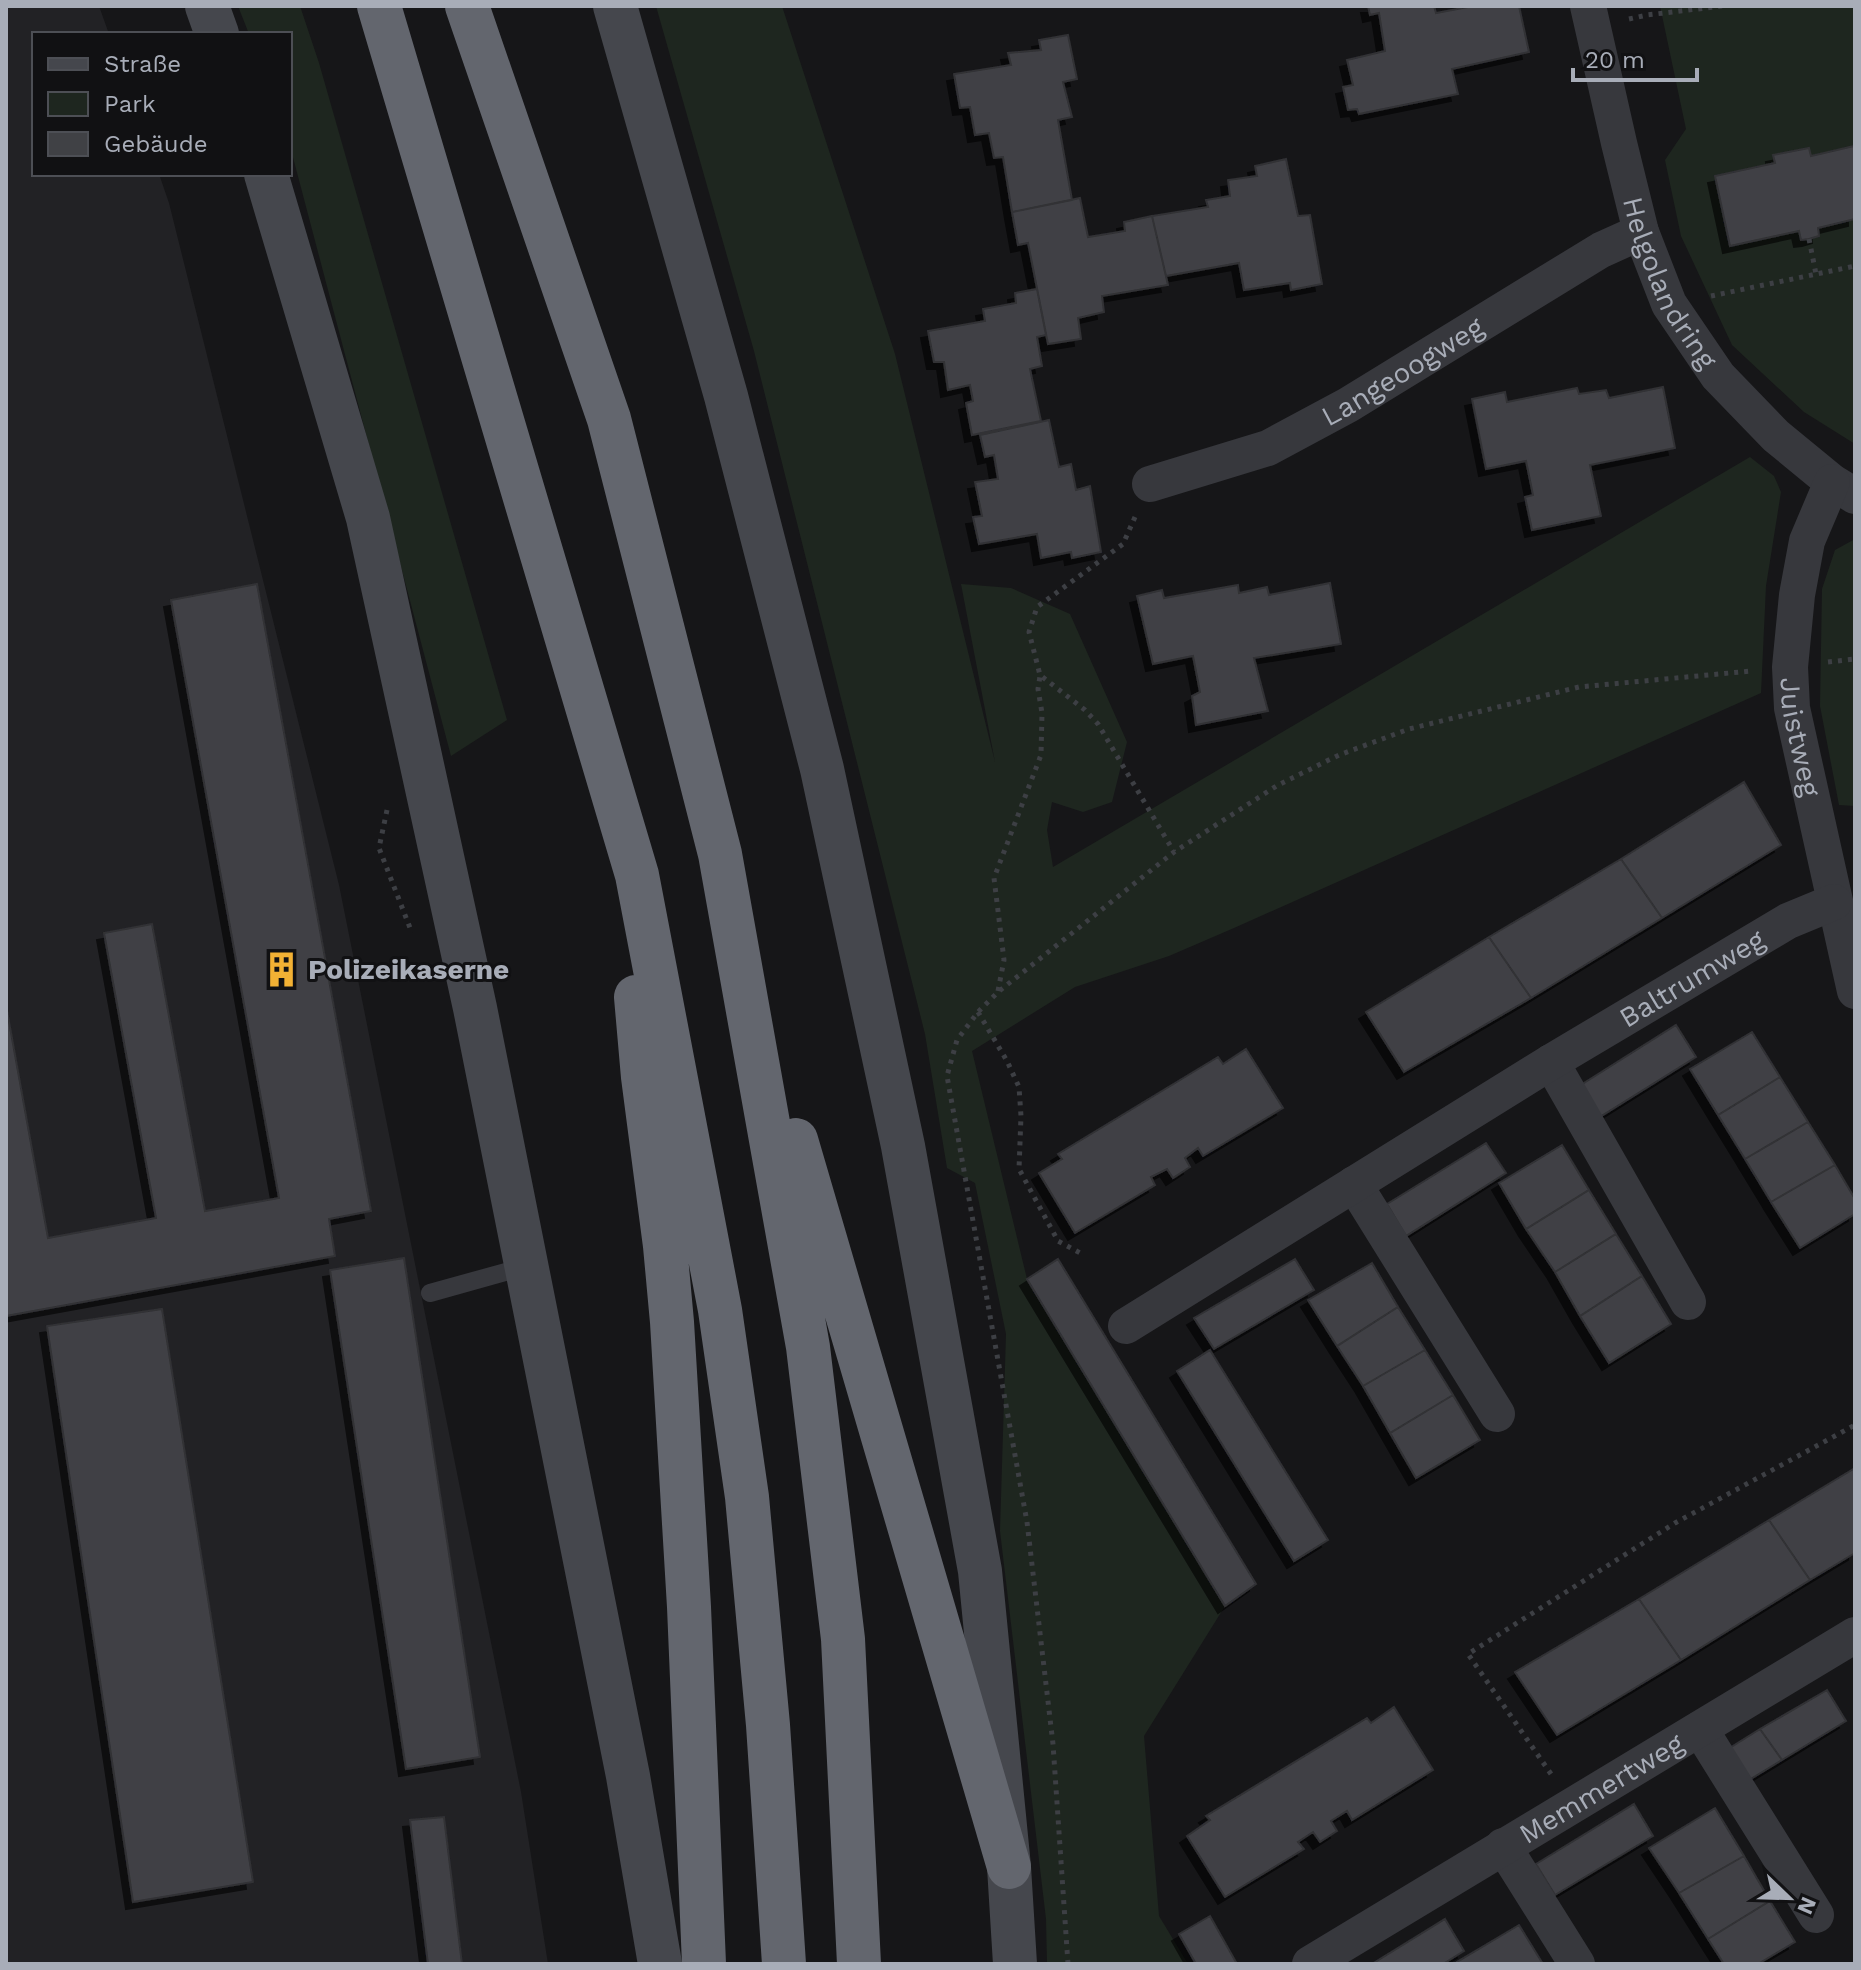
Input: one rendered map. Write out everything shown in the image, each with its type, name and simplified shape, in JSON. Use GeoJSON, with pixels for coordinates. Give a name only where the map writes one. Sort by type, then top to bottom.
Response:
{"type":"FeatureCollection","features":[{"type":"Feature","properties":{"kind":"highway"},"geometry":{"type":"LineString","coordinates":[[379,6],[637,875],[720,1310],[747,1497],[768,1725],[784,1964]]}},
{"type":"Feature","properties":{"kind":"highway"},"geometry":{"type":"LineString","coordinates":[[467,6],[609,419],[720,854],[808,1347],[843,1639],[859,1964]]}},
{"type":"Feature","properties":{"kind":"highway"},"geometry":{"type":"LineString","coordinates":[[637,875],[636,1015],[672,1322],[689,1607],[704,1964]]}},
{"type":"Feature","properties":{"kind":"highway"},"geometry":{"type":"LineString","coordinates":[[735,933],[1009,1867]]}},
{"type":"Feature","properties":{"kind":"main road"},"geometry":{"type":"LineString","coordinates":[[207,6],[216,32]]}},
{"type":"Feature","properties":{"kind":"main road"},"geometry":{"type":"LineString","coordinates":[[615,6],[726,396],[822,769],[903,1146],[980,1571],[1009,1867],[1015,1964]]}},
{"type":"Feature","properties":{"kind":"main road"},"geometry":{"type":"LineString","coordinates":[[267,176],[368,518],[475,1008],[628,1776],[660,1964]]}},
{"type":"Feature","properties":{"kind":"street","name":"Helgolandring"},"geometry":{"type":"LineString","coordinates":[[1591,17],[1641,232],[1669,304],[1718,376],[1776,436],[1844,489]]}},
{"type":"Feature","properties":{"kind":"street","name":"Langeoogweg"},"geometry":{"type":"LineString","coordinates":[[1150,484],[1268,448],[1348,405],[1601,250],[1641,232]]}},
{"type":"Feature","properties":{"kind":"street","name":"Juistweg"},"geometry":{"type":"LineString","coordinates":[[1844,489],[1807,541],[1797,595],[1790,667],[1792,708],[1855,991]]}},
{"type":"Feature","properties":{"kind":"street","name":"Baltrumweg"},"geometry":{"type":"LineString","coordinates":[[1126,1326],[1551,1062],[1788,921],[1834,902]]}},
{"type":"Feature","properties":{"kind":"street"},"geometry":{"type":"LineString","coordinates":[[1551,1062],[1688,1302]]}},
{"type":"Feature","properties":{"kind":"street"},"geometry":{"type":"LineString","coordinates":[[1354,1184],[1497,1414]]}},
{"type":"Feature","properties":{"kind":"street","name":"Memmertweg"},"geometry":{"type":"LineString","coordinates":[[1310,1964],[1855,1635]]}},
{"type":"Feature","properties":{"kind":"street","name":"Memmertweg"},"geometry":{"type":"LineString","coordinates":[[1700,1729],[1816,1915]]}},
{"type":"Feature","properties":{"kind":"street","name":"Memmertweg"},"geometry":{"type":"LineString","coordinates":[[1503,1846],[1577,1964]]}},
{"type":"Feature","properties":{"kind":"lane"},"geometry":{"type":"LineString","coordinates":[[430,1293],[527,1266]]}},
{"type":"Feature","properties":{"kind":"path"},"geometry":{"type":"LineString","coordinates":[[1591,17],[1647,15],[1723,6]]}},
{"type":"Feature","properties":{"kind":"path"},"geometry":{"type":"LineString","coordinates":[[1809,239],[1816,274]]}},
{"type":"Feature","properties":{"kind":"path"},"geometry":{"type":"LineString","coordinates":[[1669,304],[1855,266]]}},
{"type":"Feature","properties":{"kind":"path"},"geometry":{"type":"LineString","coordinates":[[998,992],[1004,960],[994,878],[1041,755],[1040,675],[1029,632],[1037,607],[1123,544],[1150,484]]}},
{"type":"Feature","properties":{"kind":"path"},"geometry":{"type":"LineString","coordinates":[[1068,1964],[1053,1744],[1027,1522],[947,1076],[957,1040],[998,992],[1174,852],[1278,785],[1339,755],[1409,729],[1579,687],[1855,659]]}},
{"type":"Feature","properties":{"kind":"path"},"geometry":{"type":"LineString","coordinates":[[1040,675],[1098,724],[1174,852]]}},
{"type":"Feature","properties":{"kind":"path"},"geometry":{"type":"LineString","coordinates":[[978,1012],[1019,1087],[1019,1169],[1058,1241],[1084,1255]]}},
{"type":"Feature","properties":{"kind":"path"},"geometry":{"type":"LineString","coordinates":[[1573,1806],[1468,1654],[1675,1523],[1855,1425]]}},
{"type":"Feature","properties":{"kind":"shaded area"},"geometry":{"type":"Polygon","coordinates":[[[6,6],[99,6],[108,32],[32,32],[32,176],[160,176],[169,203],[339,885],[521,1792],[548,1964],[6,1964],[6,6]]]}},
{"type":"Feature","properties":{"kind":"green space"},"geometry":{"type":"Polygon","coordinates":[[[238,6],[300,6],[507,720],[451,756],[292,154],[292,32],[248,32],[238,6]]]}},
{"type":"Feature","properties":{"kind":"green space"},"geometry":{"type":"Polygon","coordinates":[[[656,6],[782,6],[895,354],[995,762],[961,584],[1011,588],[1070,614],[1127,742],[1112,802],[1083,812],[1052,802],[1047,830],[1053,867],[1750,457],[1774,476],[1781,492],[1766,586],[1761,693],[1169,956],[1075,987],[972,1051],[1027,1279],[1225,1606],[1144,1736],[1159,1916],[1188,1964],[1047,1964],[1046,1919],[1000,1531],[1006,1334],[975,1183],[947,1168],[925,1034],[754,351],[656,6]]]}},
{"type":"Feature","properties":{"kind":"green space"},"geometry":{"type":"Polygon","coordinates":[[[1660,6],[1855,6],[1855,444],[1804,412],[1732,345],[1681,236],[1665,160],[1686,129],[1660,6]]]}},
{"type":"Feature","properties":{"kind":"green space"},"geometry":{"type":"Polygon","coordinates":[[[1855,539],[1855,806],[1839,805],[1820,706],[1822,589],[1835,550],[1855,539]]]}},
{"type":"Feature","properties":{"kind":"building"},"geometry":{"type":"Polygon","coordinates":[[[1368,6],[1434,6],[1436,13],[1473,6],[1519,6],[1529,52],[1452,69],[1458,94],[1359,114],[1357,109],[1348,110],[1343,87],[1353,85],[1347,60],[1385,51],[1379,13],[1370,15],[1368,6]]]}},
{"type":"Feature","properties":{"kind":"building"},"geometry":{"type":"Polygon","coordinates":[[[1068,35],[1077,79],[1063,82],[1072,117],[1058,120],[1072,200],[1012,212],[1003,157],[994,158],[989,133],[975,135],[970,107],[960,108],[954,74],[1011,65],[1008,53],[1041,50],[1039,40],[1068,35]]]}},
{"type":"Feature","properties":{"kind":"building"},"geometry":{"type":"Polygon","coordinates":[[[1854,146],[1855,219],[1818,228],[1819,236],[1809,239],[1801,240],[1799,231],[1730,246],[1715,176],[1775,163],[1773,155],[1809,148],[1811,156],[1854,146]]]}},
{"type":"Feature","properties":{"kind":"building"},"geometry":{"type":"Polygon","coordinates":[[[1286,159],[1298,216],[1310,215],[1322,284],[1291,290],[1290,283],[1244,290],[1239,263],[1166,276],[1152,216],[1208,207],[1206,200],[1230,196],[1228,180],[1257,176],[1255,166],[1286,159]]]}},
{"type":"Feature","properties":{"kind":"building"},"geometry":{"type":"Polygon","coordinates":[[[1080,198],[1088,237],[1125,231],[1124,222],[1152,216],[1168,285],[1102,296],[1104,312],[1078,318],[1081,339],[1048,344],[1028,243],[1018,245],[1012,212],[1080,198]]]}},
{"type":"Feature","properties":{"kind":"building"},"geometry":{"type":"Polygon","coordinates":[[[1037,289],[1046,335],[1037,337],[1042,366],[1030,369],[1041,421],[972,435],[966,403],[973,401],[970,385],[948,390],[944,362],[934,362],[928,331],[985,321],[983,309],[1016,303],[1015,293],[1037,289]]]}},
{"type":"Feature","properties":{"kind":"building"},"geometry":{"type":"Polygon","coordinates":[[[1663,387],[1675,448],[1590,465],[1601,516],[1532,530],[1525,497],[1533,495],[1526,461],[1486,469],[1472,399],[1505,392],[1507,402],[1577,388],[1579,394],[1606,390],[1609,398],[1663,387]]]}},
{"type":"Feature","properties":{"kind":"building"},"geometry":{"type":"Polygon","coordinates":[[[1049,420],[1059,467],[1071,464],[1076,490],[1090,486],[1101,552],[1072,558],[1071,552],[1041,558],[1037,534],[979,544],[973,517],[982,516],[975,482],[998,479],[994,455],[985,457],[980,435],[1049,420]]]}},
{"type":"Feature","properties":{"kind":"building"},"geometry":{"type":"Polygon","coordinates":[[[1330,583],[1341,644],[1254,658],[1268,711],[1196,725],[1192,696],[1200,692],[1193,656],[1153,664],[1137,596],[1162,590],[1164,598],[1238,585],[1239,593],[1267,587],[1269,595],[1330,583]]]}},
{"type":"Feature","properties":{"kind":"building","name":"Polizeikaserne"},"geometry":{"type":"Polygon","coordinates":[[[257,584],[371,1211],[329,1219],[335,1256],[6,1316],[6,1005],[48,1238],[156,1218],[104,933],[152,924],[205,1211],[279,1198],[171,600],[257,584]]]}},
{"type":"Feature","properties":{"kind":"building"},"geometry":{"type":"Polygon","coordinates":[[[1744,782],[1781,845],[1662,918],[1621,859],[1744,782]]]}},
{"type":"Feature","properties":{"kind":"building"},"geometry":{"type":"Polygon","coordinates":[[[1621,859],[1662,918],[1531,998],[1489,937],[1621,859]]]}},
{"type":"Feature","properties":{"kind":"building"},"geometry":{"type":"Polygon","coordinates":[[[1489,937],[1531,998],[1404,1072],[1366,1012],[1489,937]]]}},
{"type":"Feature","properties":{"kind":"building"},"geometry":{"type":"Polygon","coordinates":[[[1676,1025],[1696,1057],[1595,1120],[1576,1088],[1676,1025]]]}},
{"type":"Feature","properties":{"kind":"building"},"geometry":{"type":"Polygon","coordinates":[[[1752,1032],[1780,1077],[1718,1115],[1690,1069],[1752,1032]]]}},
{"type":"Feature","properties":{"kind":"building"},"geometry":{"type":"Polygon","coordinates":[[[1246,1049],[1283,1108],[1203,1156],[1198,1148],[1185,1158],[1190,1167],[1173,1178],[1167,1169],[1151,1177],[1155,1185],[1075,1233],[1039,1173],[1062,1159],[1058,1154],[1218,1057],[1223,1064],[1246,1049]]]}},
{"type":"Feature","properties":{"kind":"building"},"geometry":{"type":"Polygon","coordinates":[[[1780,1077],[1808,1122],[1745,1159],[1718,1115],[1780,1077]]]}},
{"type":"Feature","properties":{"kind":"building"},"geometry":{"type":"Polygon","coordinates":[[[1808,1122],[1835,1165],[1771,1202],[1745,1159],[1808,1122]]]}},
{"type":"Feature","properties":{"kind":"building"},"geometry":{"type":"Polygon","coordinates":[[[1486,1143],[1506,1173],[1406,1236],[1387,1204],[1486,1143]]]}},
{"type":"Feature","properties":{"kind":"building"},"geometry":{"type":"Polygon","coordinates":[[[1562,1145],[1589,1190],[1526,1229],[1499,1183],[1562,1145]]]}},
{"type":"Feature","properties":{"kind":"building"},"geometry":{"type":"Polygon","coordinates":[[[1835,1165],[1855,1199],[1855,1214],[1800,1248],[1771,1202],[1835,1165]]]}},
{"type":"Feature","properties":{"kind":"building"},"geometry":{"type":"Polygon","coordinates":[[[1589,1190],[1616,1234],[1555,1272],[1526,1229],[1589,1190]]]}},
{"type":"Feature","properties":{"kind":"building"},"geometry":{"type":"Polygon","coordinates":[[[1616,1234],[1642,1276],[1580,1316],[1555,1272],[1616,1234]]]}},
{"type":"Feature","properties":{"kind":"building"},"geometry":{"type":"Polygon","coordinates":[[[404,1258],[480,1757],[406,1769],[330,1270],[404,1258]]]}},
{"type":"Feature","properties":{"kind":"building"},"geometry":{"type":"Polygon","coordinates":[[[1058,1259],[1256,1584],[1225,1606],[1027,1279],[1058,1259]]]}},
{"type":"Feature","properties":{"kind":"building"},"geometry":{"type":"Polygon","coordinates":[[[1295,1259],[1314,1290],[1214,1349],[1194,1318],[1295,1259]]]}},
{"type":"Feature","properties":{"kind":"building"},"geometry":{"type":"Polygon","coordinates":[[[1372,1263],[1398,1307],[1337,1346],[1308,1300],[1372,1263]]]}},
{"type":"Feature","properties":{"kind":"building"},"geometry":{"type":"Polygon","coordinates":[[[1642,1276],[1671,1324],[1609,1363],[1580,1316],[1642,1276]]]}},
{"type":"Feature","properties":{"kind":"building"},"geometry":{"type":"Polygon","coordinates":[[[1398,1307],[1425,1350],[1363,1386],[1337,1346],[1398,1307]]]}},
{"type":"Feature","properties":{"kind":"building"},"geometry":{"type":"Polygon","coordinates":[[[162,1309],[253,1882],[133,1902],[47,1326],[162,1309]]]}},
{"type":"Feature","properties":{"kind":"building"},"geometry":{"type":"Polygon","coordinates":[[[1210,1350],[1328,1540],[1294,1561],[1177,1371],[1210,1350]]]}},
{"type":"Feature","properties":{"kind":"building"},"geometry":{"type":"Polygon","coordinates":[[[1425,1350],[1453,1395],[1390,1433],[1363,1386],[1425,1350]]]}},
{"type":"Feature","properties":{"kind":"building"},"geometry":{"type":"Polygon","coordinates":[[[1453,1395],[1480,1440],[1416,1478],[1390,1433],[1453,1395]]]}},
{"type":"Feature","properties":{"kind":"building"},"geometry":{"type":"Polygon","coordinates":[[[1855,1468],[1855,1553],[1810,1580],[1769,1520],[1855,1468]]]}},
{"type":"Feature","properties":{"kind":"building"},"geometry":{"type":"Polygon","coordinates":[[[1769,1520],[1810,1580],[1681,1660],[1639,1599],[1769,1520]]]}},
{"type":"Feature","properties":{"kind":"building"},"geometry":{"type":"Polygon","coordinates":[[[1639,1599],[1681,1660],[1557,1735],[1515,1672],[1639,1599]]]}},
{"type":"Feature","properties":{"kind":"building"},"geometry":{"type":"Polygon","coordinates":[[[1827,1690],[1846,1721],[1782,1760],[1760,1729],[1827,1690]]]}},
{"type":"Feature","properties":{"kind":"building"},"geometry":{"type":"Polygon","coordinates":[[[1394,1707],[1433,1770],[1352,1820],[1347,1811],[1331,1821],[1337,1831],[1320,1842],[1313,1832],[1298,1842],[1304,1849],[1225,1897],[1187,1836],[1210,1820],[1206,1816],[1367,1718],[1371,1723],[1394,1707]]]}},
{"type":"Feature","properties":{"kind":"building"},"geometry":{"type":"Polygon","coordinates":[[[1760,1729],[1782,1760],[1749,1780],[1728,1749],[1760,1729]]]}},
{"type":"Feature","properties":{"kind":"building"},"geometry":{"type":"Polygon","coordinates":[[[1634,1804],[1653,1836],[1555,1895],[1536,1864],[1634,1804]]]}},
{"type":"Feature","properties":{"kind":"building"},"geometry":{"type":"Polygon","coordinates":[[[1715,1808],[1744,1856],[1679,1893],[1649,1848],[1715,1808]]]}},
{"type":"Feature","properties":{"kind":"building"},"geometry":{"type":"Polygon","coordinates":[[[444,1817],[462,1964],[428,1964],[410,1820],[444,1817]]]}},
{"type":"Feature","properties":{"kind":"building"},"geometry":{"type":"Polygon","coordinates":[[[1744,1856],[1770,1901],[1708,1939],[1679,1893],[1744,1856]]]}},
{"type":"Feature","properties":{"kind":"building"},"geometry":{"type":"Polygon","coordinates":[[[1770,1901],[1795,1942],[1758,1964],[1724,1964],[1708,1939],[1770,1901]]]}},
{"type":"Feature","properties":{"kind":"building"},"geometry":{"type":"Polygon","coordinates":[[[1210,1916],[1237,1964],[1196,1964],[1179,1934],[1210,1916]]]}},
{"type":"Feature","properties":{"kind":"building"},"geometry":{"type":"Polygon","coordinates":[[[1445,1919],[1464,1951],[1443,1964],[1372,1964],[1445,1919]]]}},
{"type":"Feature","properties":{"kind":"building"},"geometry":{"type":"Polygon","coordinates":[[[1519,1925],[1543,1964],[1458,1964],[1457,1962],[1519,1925]]]}},
{"type":"Feature","properties":{"kind":"place","name":"Polizeikaserne"},"geometry":{"type":"Point","coordinates":[282,969]}}]}
